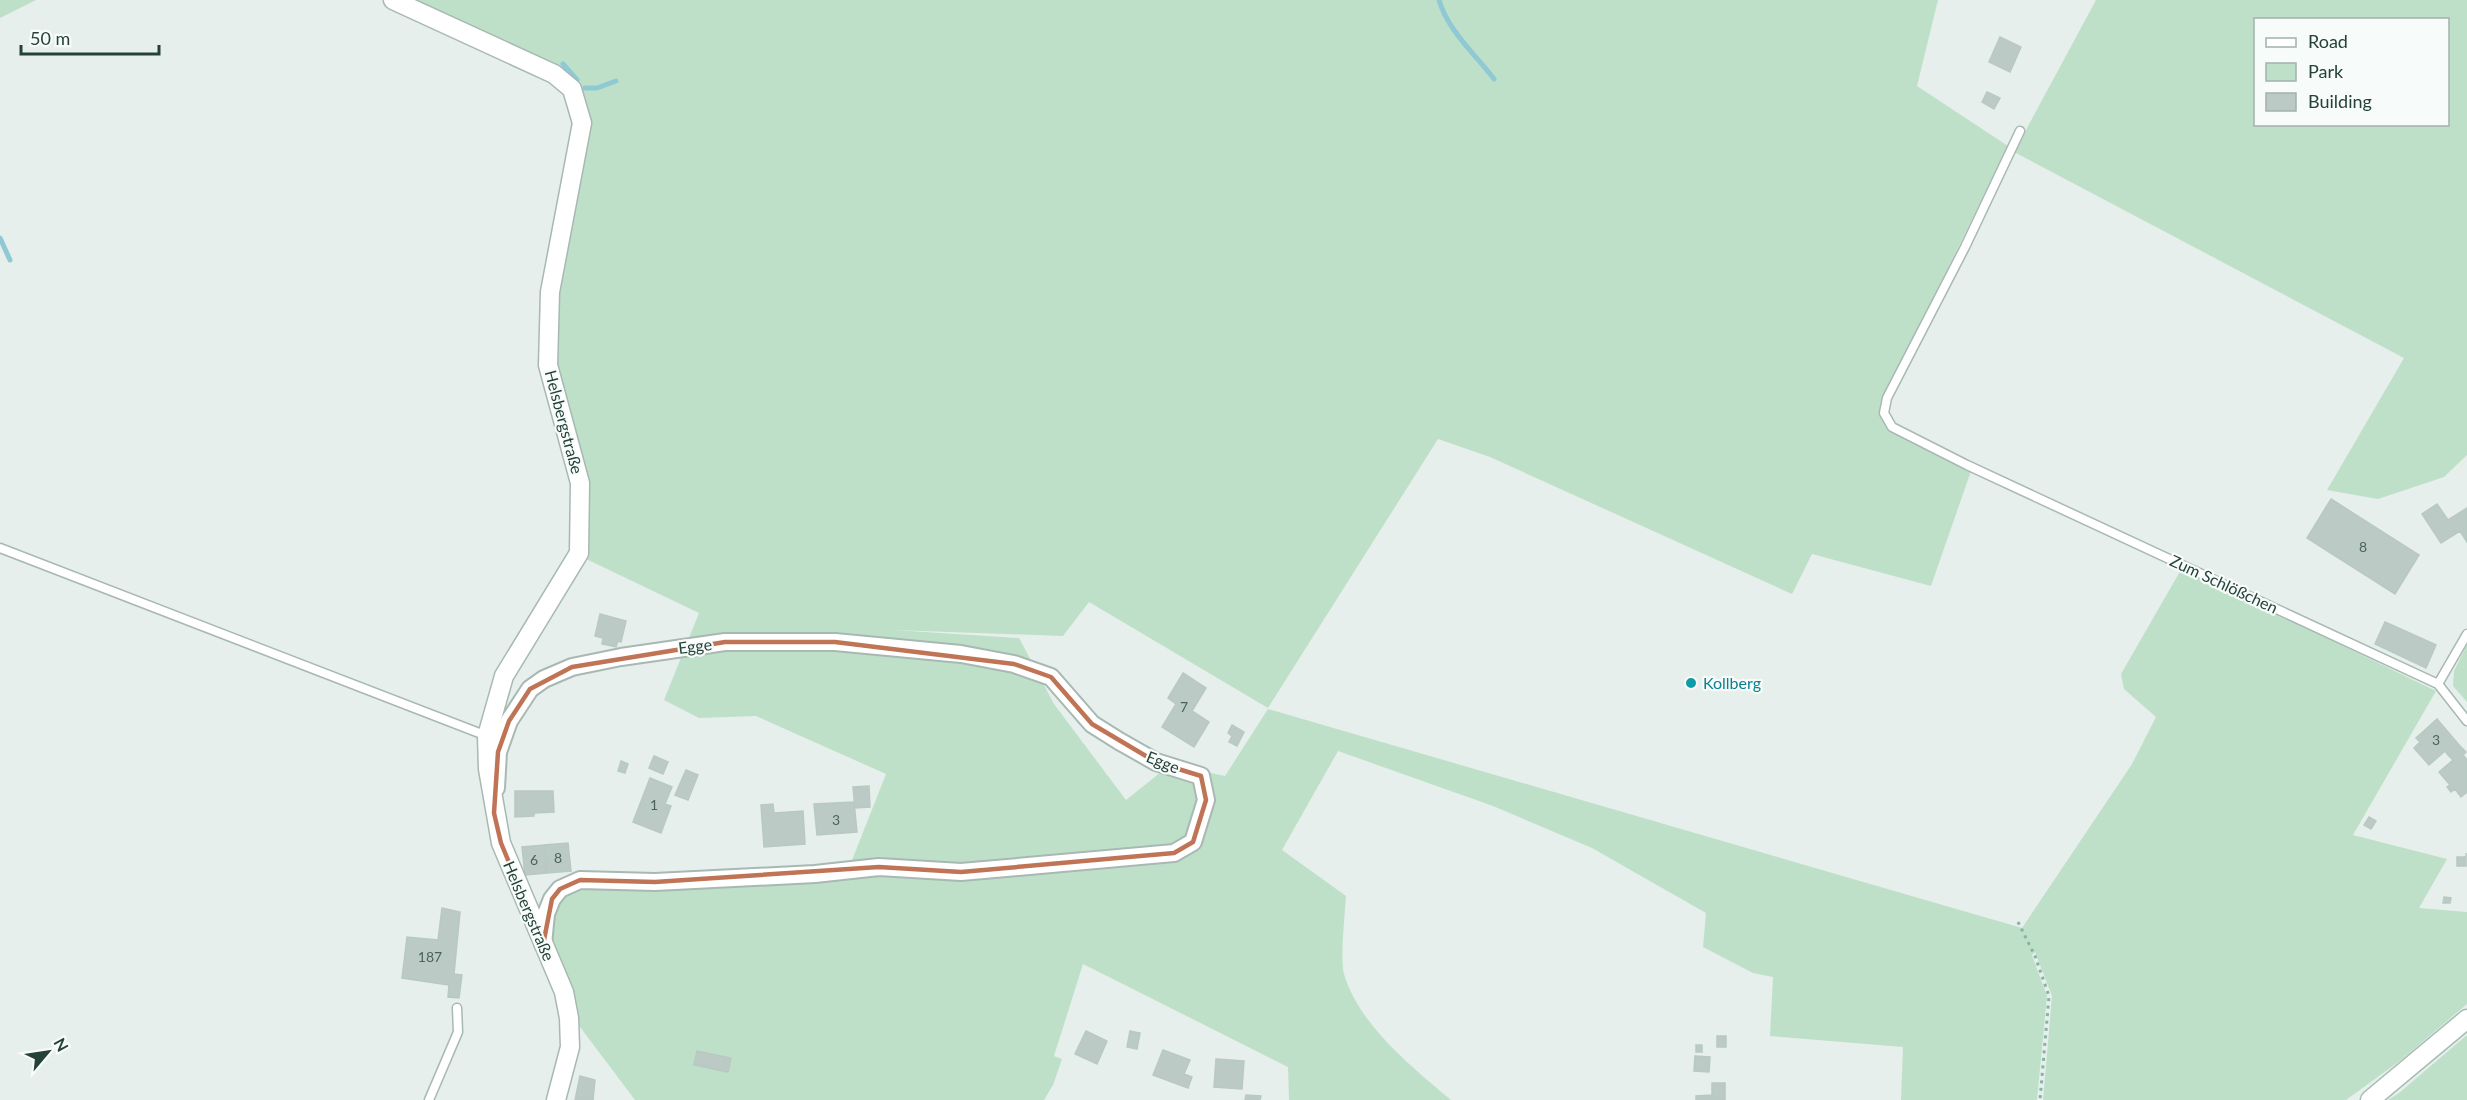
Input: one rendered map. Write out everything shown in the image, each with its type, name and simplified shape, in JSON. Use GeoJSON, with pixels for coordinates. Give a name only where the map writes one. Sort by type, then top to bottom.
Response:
{"type":"FeatureCollection","features":[{"type":"Feature","properties":{"kind":"street","name":"Helsbergstraße"},"geometry":{"type":"LineString","coordinates":[[393,0],[554,74],[572,89],[582,123],[550,292],[548,365],[580,483],[579,553],[504,676],[487,736],[488,769],[501,843],[564,992],[569,1018],[570,1047],[556,1100]]}},
{"type":"Feature","properties":{"kind":"street","name":"Egge"},"geometry":{"type":"LineString","coordinates":[[494,813],[498,752],[509,721],[530,689],[544,679],[572,667],[673,648],[725,642],[835,642],[961,654],[1014,664],[1051,677],[1092,724],[1119,741],[1156,762],[1201,776],[1206,800],[1193,842],[1174,853],[961,872],[879,867],[815,874],[665,882],[580,880],[560,889],[552,898],[546,914],[543,945]]}},
{"type":"Feature","properties":{"kind":"street"},"geometry":{"type":"LineString","coordinates":[[2370,1100],[2467,1019]]}},
{"type":"Feature","properties":{"kind":"lane","name":"Zum Schlößchen"},"geometry":{"type":"LineString","coordinates":[[2020,132],[1965,247],[1887,398],[1884,413],[1892,427],[1967,465],[2438,684],[2467,721]]}},
{"type":"Feature","properties":{"kind":"lane"},"geometry":{"type":"LineString","coordinates":[[0,548],[487,736]]}},
{"type":"Feature","properties":{"kind":"lane"},"geometry":{"type":"LineString","coordinates":[[2438,684],[2467,634]]}},
{"type":"Feature","properties":{"kind":"lane"},"geometry":{"type":"LineString","coordinates":[[429,1100],[458,1032],[457,1008]]}},
{"type":"Feature","properties":{"kind":"path"},"geometry":{"type":"LineString","coordinates":[[2018,922],[2035,956],[2049,996],[2040,1100]]}},
{"type":"Feature","properties":{"kind":"highlighted area"},"geometry":{"type":"Polygon","coordinates":[[[725,642],[835,642],[1014,664],[1051,677],[1092,724],[1119,741],[1156,762],[1201,776],[1206,800],[1193,842],[1174,853],[961,872],[879,867],[655,882],[580,880],[560,889],[552,899],[543,945],[501,843],[494,813],[498,752],[509,721],[530,689],[572,667],[725,642]]]}},
{"type":"Feature","properties":{"kind":"green space"},"geometry":{"type":"Polygon","coordinates":[[[0,0],[36,0],[0,18],[0,0]]]}},
{"type":"Feature","properties":{"kind":"green space"},"geometry":{"type":"Polygon","coordinates":[[[404,0],[1938,0],[1917,86],[2008,146],[1882,403],[1890,428],[1971,471],[1931,586],[1812,554],[1792,594],[1490,457],[1438,439],[1268,708],[1089,602],[1063,636],[893,630],[1019,638],[1054,704],[1126,800],[1171,764],[1225,776],[1268,709],[2022,928],[2132,764],[2156,717],[2124,689],[2121,674],[2182,568],[2436,691],[2353,835],[2447,859],[2419,908],[2467,912],[2467,1004],[2401,1060],[2346,1100],[2043,1100],[2052,996],[2035,952],[2032,955],[2047,996],[2037,1100],[1901,1100],[1903,1047],[1770,1036],[1773,977],[1753,973],[1703,947],[1706,913],[1592,848],[1493,806],[1338,751],[1282,850],[1346,896],[1343,968],[1351,993],[1374,1028],[1388,1044],[1451,1100],[1289,1100],[1288,1067],[1083,964],[1054,1056],[1062,1059],[1053,1085],[1044,1100],[635,1100],[574,1019],[549,940],[550,915],[559,898],[579,887],[798,884],[845,878],[886,774],[756,716],[699,718],[664,700],[699,613],[584,558],[556,370],[556,295],[582,94],[404,0]]]}},
{"type":"Feature","properties":{"kind":"green space"},"geometry":{"type":"Polygon","coordinates":[[[2096,0],[2467,0],[2467,455],[2444,477],[2378,499],[2327,490],[2404,358],[2014,152],[2096,0]]]}},
{"type":"Feature","properties":{"kind":"green space"},"geometry":{"type":"Polygon","coordinates":[[[2467,645],[2467,702],[2453,686],[2454,671],[2467,645]]]}},
{"type":"Feature","properties":{"kind":"green space"},"geometry":{"type":"Polygon","coordinates":[[[2467,1035],[2467,1100],[2388,1100],[2399,1093],[2467,1035]]]}},
{"type":"Feature","properties":{"kind":"building"},"geometry":{"type":"Polygon","coordinates":[[[2000,37],[2021,47],[2010,72],[1989,62],[2000,37]]]}},
{"type":"Feature","properties":{"kind":"building"},"geometry":{"type":"Polygon","coordinates":[[[1987,92],[2000,98],[1994,109],[1982,102],[1987,92]]]}},
{"type":"Feature","properties":{"kind":"building"},"geometry":{"type":"Polygon","coordinates":[[[2331,499],[2419,555],[2395,594],[2307,538],[2331,499]]]}},
{"type":"Feature","properties":{"kind":"building"},"geometry":{"type":"Polygon","coordinates":[[[2437,504],[2448,520],[2467,508],[2467,542],[2460,531],[2441,543],[2422,514],[2437,504]]]}},
{"type":"Feature","properties":{"kind":"building"},"geometry":{"type":"Polygon","coordinates":[[[600,614],[626,621],[621,642],[618,641],[616,647],[602,644],[603,638],[595,636],[600,614]]]}},
{"type":"Feature","properties":{"kind":"building"},"geometry":{"type":"Polygon","coordinates":[[[2385,622],[2436,645],[2426,668],[2375,644],[2385,622]]]}},
{"type":"Feature","properties":{"kind":"building"},"geometry":{"type":"Polygon","coordinates":[[[1183,673],[1206,688],[1192,711],[1209,722],[1194,747],[1162,727],[1176,704],[1168,698],[1183,673]]]}},
{"type":"Feature","properties":{"kind":"building"},"geometry":{"type":"Polygon","coordinates":[[[2437,719],[2459,745],[2448,755],[2445,751],[2429,765],[2414,748],[2420,742],[2416,738],[2437,719]]]}},
{"type":"Feature","properties":{"kind":"building"},"geometry":{"type":"Polygon","coordinates":[[[1232,725],[1244,732],[1237,746],[1229,742],[1232,736],[1228,733],[1232,725]]]}},
{"type":"Feature","properties":{"kind":"building"},"geometry":{"type":"Polygon","coordinates":[[[2459,745],[2466,752],[2463,755],[2467,760],[2467,792],[2461,797],[2455,789],[2451,792],[2447,787],[2450,785],[2439,772],[2453,760],[2448,755],[2459,745]]]}},
{"type":"Feature","properties":{"kind":"building"},"geometry":{"type":"Polygon","coordinates":[[[654,756],[668,762],[663,774],[649,768],[654,756]]]}},
{"type":"Feature","properties":{"kind":"building"},"geometry":{"type":"Polygon","coordinates":[[[621,761],[628,764],[625,773],[618,771],[621,761]]]}},
{"type":"Feature","properties":{"kind":"building"},"geometry":{"type":"Polygon","coordinates":[[[686,770],[698,775],[688,800],[675,795],[686,770]]]}},
{"type":"Feature","properties":{"kind":"building"},"geometry":{"type":"Polygon","coordinates":[[[650,778],[672,787],[665,804],[671,806],[661,833],[633,822],[650,778]]]}},
{"type":"Feature","properties":{"kind":"building"},"geometry":{"type":"Polygon","coordinates":[[[869,786],[870,807],[855,808],[853,787],[869,786]]]}},
{"type":"Feature","properties":{"kind":"building"},"geometry":{"type":"Polygon","coordinates":[[[515,791],[553,791],[554,812],[515,817],[515,791]]]}},
{"type":"Feature","properties":{"kind":"building"},"geometry":{"type":"Polygon","coordinates":[[[854,802],[857,832],[817,835],[814,804],[854,802]]]}},
{"type":"Feature","properties":{"kind":"building"},"geometry":{"type":"Polygon","coordinates":[[[773,804],[774,813],[803,811],[805,844],[764,847],[761,805],[773,804]]]}},
{"type":"Feature","properties":{"kind":"building"},"geometry":{"type":"Polygon","coordinates":[[[2369,817],[2376,821],[2371,829],[2364,825],[2369,817]]]}},
{"type":"Feature","properties":{"kind":"building"},"geometry":{"type":"Polygon","coordinates":[[[568,843],[571,871],[547,873],[544,845],[568,843]]]}},
{"type":"Feature","properties":{"kind":"building"},"geometry":{"type":"Polygon","coordinates":[[[544,845],[547,873],[525,875],[522,847],[544,845]]]}},
{"type":"Feature","properties":{"kind":"building"},"geometry":{"type":"Polygon","coordinates":[[[2457,857],[2466,857],[2466,866],[2457,866],[2457,857]]]}},
{"type":"Feature","properties":{"kind":"building"},"geometry":{"type":"Polygon","coordinates":[[[2444,897],[2451,898],[2450,903],[2443,903],[2444,897]]]}},
{"type":"Feature","properties":{"kind":"building"},"geometry":{"type":"Polygon","coordinates":[[[442,908],[460,912],[454,974],[462,975],[459,998],[448,997],[449,985],[402,978],[407,937],[438,940],[442,908]]]}},
{"type":"Feature","properties":{"kind":"building"},"geometry":{"type":"Polygon","coordinates":[[[1086,1031],[1107,1041],[1097,1064],[1075,1054],[1086,1031]]]}},
{"type":"Feature","properties":{"kind":"building"},"geometry":{"type":"Polygon","coordinates":[[[1130,1031],[1140,1033],[1137,1049],[1127,1047],[1130,1031]]]}},
{"type":"Feature","properties":{"kind":"building"},"geometry":{"type":"Polygon","coordinates":[[[1717,1036],[1726,1036],[1726,1047],[1717,1047],[1717,1036]]]}},
{"type":"Feature","properties":{"kind":"building"},"geometry":{"type":"Polygon","coordinates":[[[1696,1045],[1702,1045],[1702,1052],[1696,1052],[1696,1045]]]}},
{"type":"Feature","properties":{"kind":"building"},"geometry":{"type":"Polygon","coordinates":[[[1163,1050],[1190,1060],[1184,1074],[1192,1077],[1188,1088],[1153,1075],[1163,1050]]]}},
{"type":"Feature","properties":{"kind":"building"},"geometry":{"type":"Polygon","coordinates":[[[697,1051],[731,1058],[728,1072],[694,1065],[697,1051]]]}},
{"type":"Feature","properties":{"kind":"building"},"geometry":{"type":"Polygon","coordinates":[[[1695,1056],[1710,1057],[1709,1072],[1694,1071],[1695,1056]]]}},
{"type":"Feature","properties":{"kind":"building"},"geometry":{"type":"Polygon","coordinates":[[[1216,1059],[1244,1061],[1242,1089],[1214,1087],[1216,1059]]]}},
{"type":"Feature","properties":{"kind":"building"},"geometry":{"type":"Polygon","coordinates":[[[580,1076],[595,1080],[593,1100],[575,1100],[580,1076]]]}},
{"type":"Feature","properties":{"kind":"building"},"geometry":{"type":"Polygon","coordinates":[[[1712,1083],[1725,1083],[1725,1100],[1696,1100],[1696,1096],[1712,1095],[1712,1083]]]}},
{"type":"Feature","properties":{"kind":"building"},"geometry":{"type":"Polygon","coordinates":[[[1246,1095],[1261,1096],[1260,1100],[1245,1100],[1246,1095]]]}},
{"type":"Feature","properties":{"kind":"waterway"},"geometry":{"type":"LineString","coordinates":[[1439,0],[1455,32],[1494,79]]}},
{"type":"Feature","properties":{"kind":"waterway"},"geometry":{"type":"LineString","coordinates":[[563,64],[577,80]]}},
{"type":"Feature","properties":{"kind":"waterway"},"geometry":{"type":"LineString","coordinates":[[585,88],[597,88],[616,81]]}},
{"type":"Feature","properties":{"kind":"waterway"},"geometry":{"type":"LineString","coordinates":[[0,238],[10,260]]}},
{"type":"Feature","properties":{"kind":"place","name":"Kollberg"},"geometry":{"type":"Point","coordinates":[1691,683]}}]}
